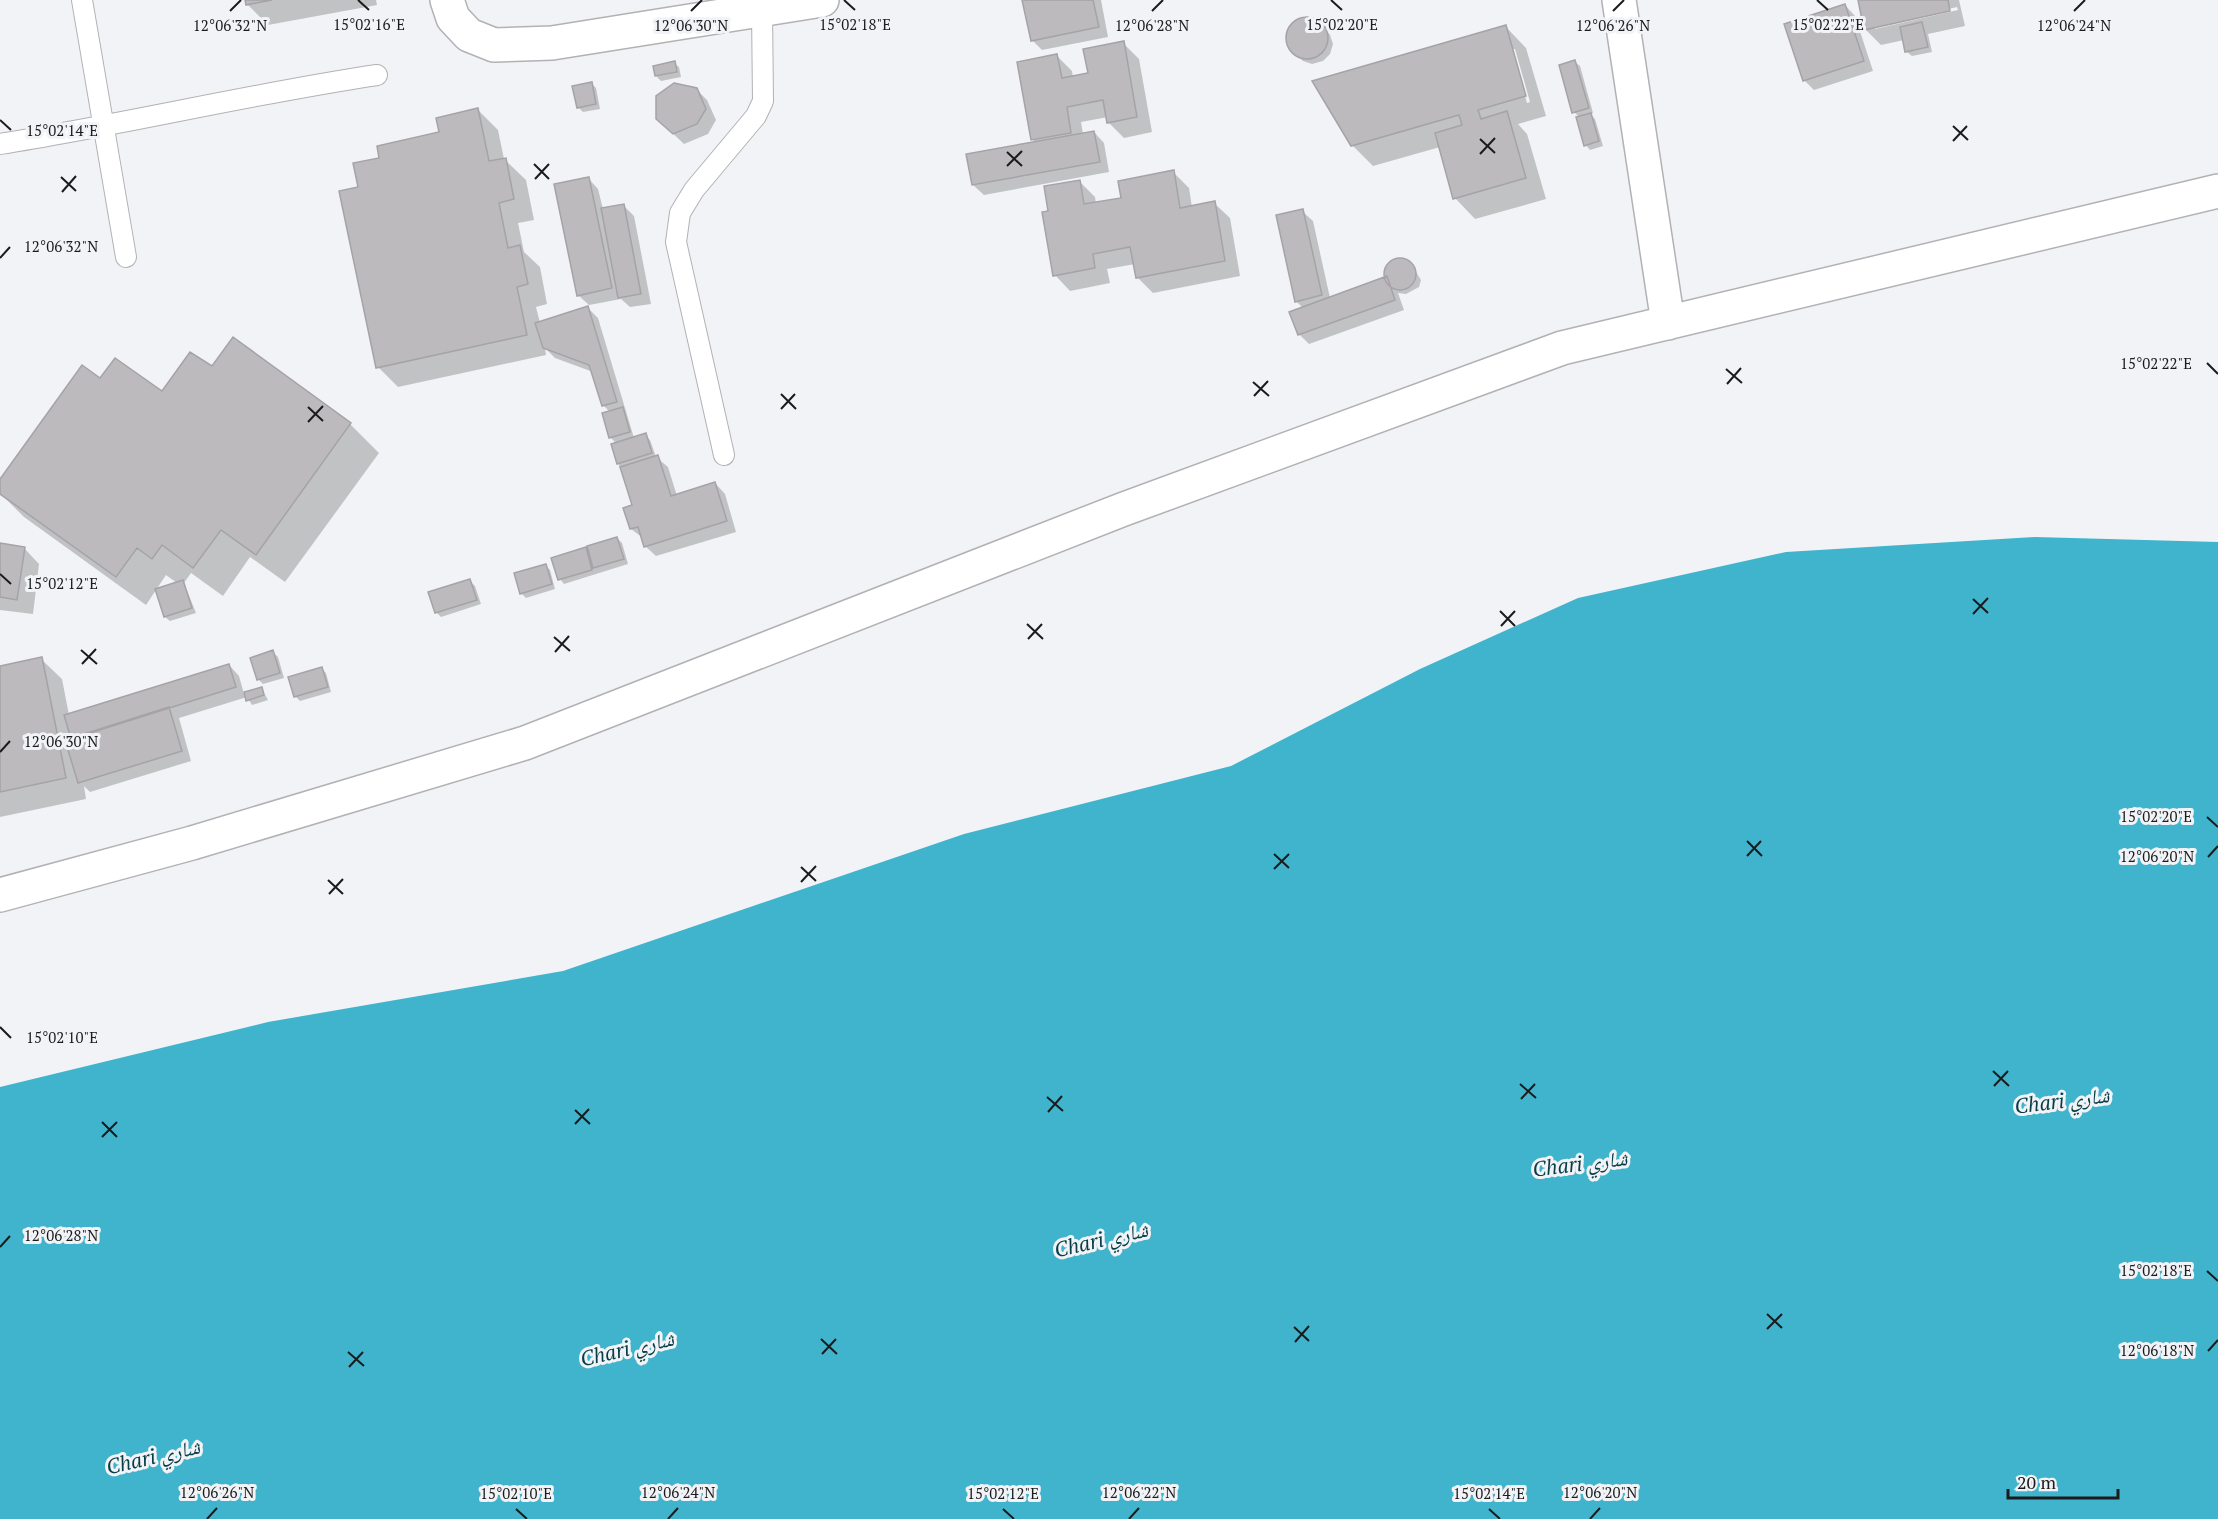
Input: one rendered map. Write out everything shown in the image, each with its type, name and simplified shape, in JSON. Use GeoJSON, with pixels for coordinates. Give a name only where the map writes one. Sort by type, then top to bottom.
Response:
{"type":"FeatureCollection","features":[{"type":"Feature","properties":{"kind":"street"},"geometry":{"type":"LineString","coordinates":[[447,0],[453,18],[469,35],[494,45],[552,44],[822,0]]}},
{"type":"Feature","properties":{"kind":"street"},"geometry":{"type":"LineString","coordinates":[[1619,0],[1668,323]]}},
{"type":"Feature","properties":{"kind":"street"},"geometry":{"type":"LineString","coordinates":[[0,895],[192,843],[525,743],[1169,493],[1562,348],[2218,191]]}},
{"type":"Feature","properties":{"kind":"lane"},"geometry":{"type":"LineString","coordinates":[[82,0],[126,257]]}},
{"type":"Feature","properties":{"kind":"lane"},"geometry":{"type":"LineString","coordinates":[[724,455],[676,242],[680,213],[694,190],[756,116],[763,101],[762,10]]}},
{"type":"Feature","properties":{"kind":"lane"},"geometry":{"type":"LineString","coordinates":[[0,144],[104,127],[323,83],[377,75]]}},
{"type":"Feature","properties":{"kind":"water","name":"Chari شاري"},"geometry":{"type":"Polygon","coordinates":[[[2035,537],[2218,542],[2218,1519],[0,1519],[0,1087],[268,1022],[563,971],[964,834],[1231,766],[1420,669],[1578,598],[1786,552],[2035,537]]]}},
{"type":"Feature","properties":{"kind":"building"},"geometry":{"type":"Polygon","coordinates":[[[245,0],[272,0],[246,5],[245,0]]]}},
{"type":"Feature","properties":{"kind":"building"},"geometry":{"type":"Polygon","coordinates":[[[1022,0],[1093,0],[1099,27],[1031,41],[1022,0]]]}},
{"type":"Feature","properties":{"kind":"building"},"geometry":{"type":"Polygon","coordinates":[[[1858,0],[1948,0],[1950,11],[1864,30],[1858,0]]]}},
{"type":"Feature","properties":{"kind":"building"},"geometry":{"type":"Polygon","coordinates":[[[1845,4],[1864,61],[1803,81],[1784,24],[1845,4]]]}},
{"type":"Feature","properties":{"kind":"building"},"geometry":{"type":"Polygon","coordinates":[[[1307,17],[1322,23],[1328,38],[1322,53],[1307,59],[1292,53],[1286,38],[1292,23],[1307,17]]]}},
{"type":"Feature","properties":{"kind":"building"},"geometry":{"type":"Polygon","coordinates":[[[1922,22],[1928,47],[1905,52],[1900,27],[1922,22]]]}},
{"type":"Feature","properties":{"kind":"building"},"geometry":{"type":"Polygon","coordinates":[[[1506,25],[1526,96],[1478,110],[1481,119],[1507,111],[1526,178],[1453,199],[1435,133],[1462,125],[1459,115],[1351,146],[1312,81],[1506,25]]]}},
{"type":"Feature","properties":{"kind":"building"},"geometry":{"type":"Polygon","coordinates":[[[1124,41],[1137,117],[1107,123],[1103,100],[1067,107],[1071,133],[1031,140],[1017,62],[1057,54],[1062,78],[1088,73],[1083,49],[1124,41]]]}},
{"type":"Feature","properties":{"kind":"building"},"geometry":{"type":"Polygon","coordinates":[[[1575,60],[1589,108],[1572,113],[1559,65],[1575,60]]]}},
{"type":"Feature","properties":{"kind":"building"},"geometry":{"type":"Polygon","coordinates":[[[675,61],[677,72],[655,76],[653,66],[675,61]]]}},
{"type":"Feature","properties":{"kind":"building"},"geometry":{"type":"Polygon","coordinates":[[[592,82],[596,104],[577,108],[572,86],[592,82]]]}},
{"type":"Feature","properties":{"kind":"building"},"geometry":{"type":"Polygon","coordinates":[[[674,83],[697,88],[706,109],[697,124],[673,134],[656,119],[656,96],[674,83]]]}},
{"type":"Feature","properties":{"kind":"building"},"geometry":{"type":"Polygon","coordinates":[[[478,108],[489,161],[506,158],[514,199],[499,203],[508,248],[520,245],[528,284],[517,287],[527,335],[376,368],[339,191],[358,187],[353,163],[379,158],[377,146],[439,132],[436,118],[478,108]]]}},
{"type":"Feature","properties":{"kind":"building"},"geometry":{"type":"Polygon","coordinates":[[[1591,113],[1599,141],[1584,146],[1576,117],[1591,113]]]}},
{"type":"Feature","properties":{"kind":"building"},"geometry":{"type":"Polygon","coordinates":[[[1094,131],[1100,162],[972,185],[966,154],[1094,131]]]}},
{"type":"Feature","properties":{"kind":"building"},"geometry":{"type":"Polygon","coordinates":[[[1174,170],[1180,208],[1215,201],[1225,261],[1136,278],[1130,247],[1093,254],[1095,268],[1053,276],[1042,212],[1048,211],[1044,186],[1080,180],[1084,204],[1121,198],[1118,181],[1174,170]]]}},
{"type":"Feature","properties":{"kind":"building"},"geometry":{"type":"Polygon","coordinates":[[[589,177],[612,288],[577,296],[554,184],[589,177]]]}},
{"type":"Feature","properties":{"kind":"building"},"geometry":{"type":"Polygon","coordinates":[[[624,204],[641,294],[618,298],[601,208],[624,204]]]}},
{"type":"Feature","properties":{"kind":"building"},"geometry":{"type":"Polygon","coordinates":[[[1303,209],[1322,295],[1295,302],[1276,215],[1303,209]]]}},
{"type":"Feature","properties":{"kind":"building"},"geometry":{"type":"Polygon","coordinates":[[[1400,258],[1411,263],[1416,274],[1411,285],[1400,290],[1389,285],[1384,274],[1389,263],[1400,258]]]}},
{"type":"Feature","properties":{"kind":"building"},"geometry":{"type":"Polygon","coordinates":[[[1387,276],[1395,300],[1298,335],[1289,312],[1387,276]]]}},
{"type":"Feature","properties":{"kind":"building"},"geometry":{"type":"Polygon","coordinates":[[[588,306],[617,402],[602,406],[589,365],[543,348],[535,323],[588,306]]]}},
{"type":"Feature","properties":{"kind":"building"},"geometry":{"type":"Polygon","coordinates":[[[233,337],[351,423],[256,555],[221,530],[193,568],[162,545],[152,559],[137,548],[116,577],[0,494],[0,479],[82,365],[100,378],[115,358],[162,391],[190,352],[212,366],[233,337]]]}},
{"type":"Feature","properties":{"kind":"building"},"geometry":{"type":"Polygon","coordinates":[[[623,407],[630,432],[609,438],[602,413],[623,407]]]}},
{"type":"Feature","properties":{"kind":"building"},"geometry":{"type":"Polygon","coordinates":[[[646,433],[652,453],[617,464],[611,444],[646,433]]]}},
{"type":"Feature","properties":{"kind":"building"},"geometry":{"type":"Polygon","coordinates":[[[658,455],[671,496],[715,482],[727,521],[644,547],[638,527],[630,529],[623,508],[632,505],[620,467],[658,455]]]}},
{"type":"Feature","properties":{"kind":"building"},"geometry":{"type":"Polygon","coordinates":[[[617,537],[624,559],[593,568],[587,546],[617,537]]]}},
{"type":"Feature","properties":{"kind":"building"},"geometry":{"type":"Polygon","coordinates":[[[0,543],[25,547],[17,600],[0,597],[0,543]]]}},
{"type":"Feature","properties":{"kind":"building"},"geometry":{"type":"Polygon","coordinates":[[[586,547],[592,570],[558,580],[551,558],[586,547]]]}},
{"type":"Feature","properties":{"kind":"building"},"geometry":{"type":"Polygon","coordinates":[[[546,564],[552,584],[520,594],[514,573],[546,564]]]}},
{"type":"Feature","properties":{"kind":"building"},"geometry":{"type":"Polygon","coordinates":[[[470,579],[477,600],[435,613],[428,592],[470,579]]]}},
{"type":"Feature","properties":{"kind":"building"},"geometry":{"type":"Polygon","coordinates":[[[183,580],[192,608],[164,617],[155,589],[183,580]]]}},
{"type":"Feature","properties":{"kind":"building"},"geometry":{"type":"Polygon","coordinates":[[[273,650],[280,673],[257,680],[250,658],[273,650]]]}},
{"type":"Feature","properties":{"kind":"building"},"geometry":{"type":"Polygon","coordinates":[[[42,657],[66,778],[0,792],[0,666],[42,657]]]}},
{"type":"Feature","properties":{"kind":"building"},"geometry":{"type":"Polygon","coordinates":[[[229,664],[236,687],[71,739],[64,715],[229,664]]]}},
{"type":"Feature","properties":{"kind":"building"},"geometry":{"type":"Polygon","coordinates":[[[322,667],[328,687],[294,697],[288,677],[322,667]]]}},
{"type":"Feature","properties":{"kind":"building"},"geometry":{"type":"Polygon","coordinates":[[[262,687],[264,695],[246,701],[244,692],[262,687]]]}},
{"type":"Feature","properties":{"kind":"building"},"geometry":{"type":"Polygon","coordinates":[[[169,707],[182,751],[78,783],[65,740],[169,707]]]}}]}
